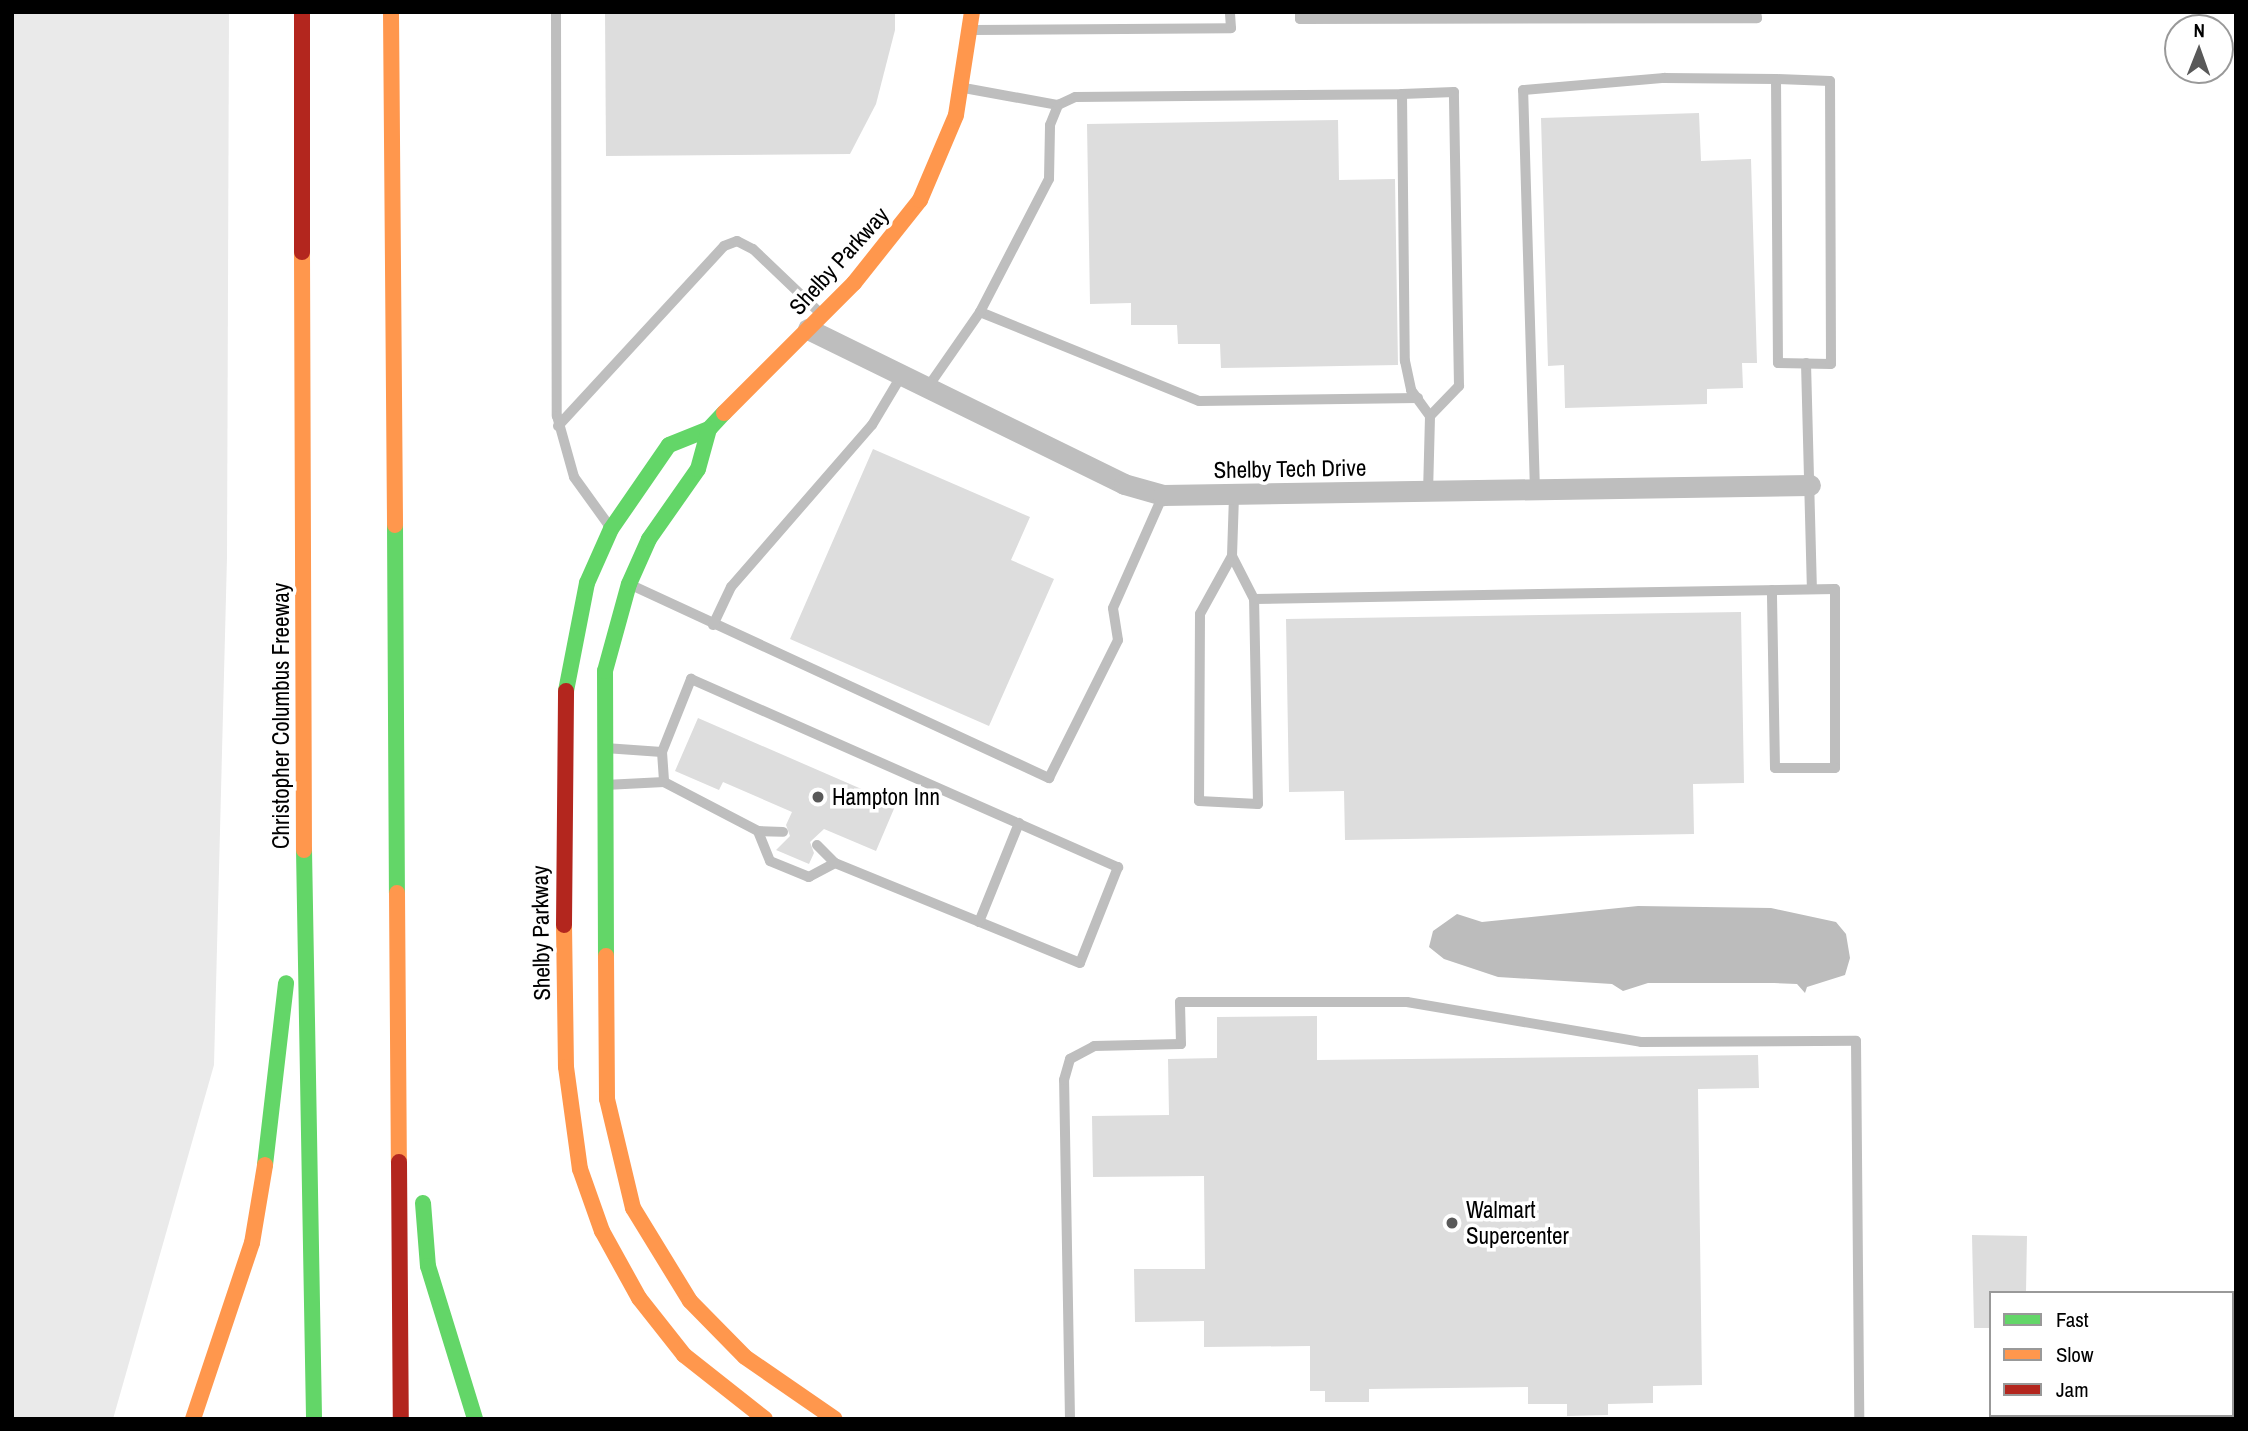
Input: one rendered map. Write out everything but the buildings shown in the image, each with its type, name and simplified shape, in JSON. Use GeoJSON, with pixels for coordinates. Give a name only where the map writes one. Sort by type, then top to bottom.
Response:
{"type":"FeatureCollection","features":[{"type":"Feature","properties":{"kind":"main road","name":"Christopher Columbus Freeway"},"geometry":{"type":"LineString","coordinates":[[302,12],[303,818],[314,1419]]}},
{"type":"Feature","properties":{"kind":"main road"},"geometry":{"type":"LineString","coordinates":[[391,12],[400,902],[401,1419]]}},
{"type":"Feature","properties":{"kind":"main road","name":"Shelby Parkway"},"geometry":{"type":"LineString","coordinates":[[765,1419],[684,1355],[639,1298],[602,1231],[580,1169],[566,1067],[562,829],[564,701],[572,638],[587,583],[611,529],[669,445],[709,429],[883,251],[920,200],[964,88],[972,12]]}},
{"type":"Feature","properties":{"kind":"main road","name":"Shelby Parkway"},"geometry":{"type":"LineString","coordinates":[[709,429],[698,469],[649,539],[629,584],[606,671],[602,785],[607,1099],[633,1208],[669,1272],[716,1332],[835,1419]]}},
{"type":"Feature","properties":{"kind":"main road"},"geometry":{"type":"LineString","coordinates":[[572,638],[594,645],[606,671]]}},
{"type":"Feature","properties":{"kind":"main road"},"geometry":{"type":"LineString","coordinates":[[193,1419],[229,1326],[252,1242],[270,1138],[303,818]]}},
{"type":"Feature","properties":{"kind":"main road"},"geometry":{"type":"LineString","coordinates":[[400,902],[418,1131]]}},
{"type":"Feature","properties":{"kind":"main road"},"geometry":{"type":"LineString","coordinates":[[422,1185],[428,1266],[475,1419]]}},
{"type":"Feature","properties":{"kind":"street","name":"Shelby Tech Drive"},"geometry":{"type":"LineString","coordinates":[[815,322],[903,373],[930,384],[1124,484],[1163,495],[1234,497],[1810,485]]}},
{"type":"Feature","properties":{"kind":"lane"},"geometry":{"type":"LineString","coordinates":[[556,12],[558,426],[574,477],[611,529]]}},
{"type":"Feature","properties":{"kind":"lane"},"geometry":{"type":"LineString","coordinates":[[972,30],[1231,28],[1230,12]]}},
{"type":"Feature","properties":{"kind":"lane"},"geometry":{"type":"LineString","coordinates":[[1300,12],[1300,19],[1352,16],[1757,18],[1756,12]]}},
{"type":"Feature","properties":{"kind":"lane"},"geometry":{"type":"LineString","coordinates":[[1535,491],[1523,90],[1664,78],[1776,79],[1830,81],[1832,364],[1778,363],[1776,79]]}},
{"type":"Feature","properties":{"kind":"lane"},"geometry":{"type":"LineString","coordinates":[[964,88],[1058,105],[1074,97],[1454,92],[1460,386],[1430,416]]}},
{"type":"Feature","properties":{"kind":"lane"},"geometry":{"type":"LineString","coordinates":[[1402,94],[1405,361],[1418,398],[1430,416],[1428,493]]}},
{"type":"Feature","properties":{"kind":"lane"},"geometry":{"type":"LineString","coordinates":[[930,384],[980,312],[1049,179],[1050,125],[1058,105]]}},
{"type":"Feature","properties":{"kind":"lane"},"geometry":{"type":"LineString","coordinates":[[558,426],[724,246],[737,240],[753,249],[815,322]]}},
{"type":"Feature","properties":{"kind":"lane"},"geometry":{"type":"LineString","coordinates":[[980,312],[1199,401],[1418,398]]}},
{"type":"Feature","properties":{"kind":"lane"},"geometry":{"type":"LineString","coordinates":[[1806,363],[1812,589]]}},
{"type":"Feature","properties":{"kind":"lane"},"geometry":{"type":"LineString","coordinates":[[713,625],[732,587],[872,425],[903,373]]}},
{"type":"Feature","properties":{"kind":"lane"},"geometry":{"type":"LineString","coordinates":[[629,584],[1049,778],[1118,640],[1113,608],[1163,495]]}},
{"type":"Feature","properties":{"kind":"lane"},"geometry":{"type":"LineString","coordinates":[[1233,556],[1200,614],[1199,801],[1258,804],[1254,599],[1233,556],[1234,497]]}},
{"type":"Feature","properties":{"kind":"lane"},"geometry":{"type":"LineString","coordinates":[[1254,599],[1812,589],[1835,589],[1835,768],[1775,768],[1772,590]]}},
{"type":"Feature","properties":{"kind":"lane"},"geometry":{"type":"LineString","coordinates":[[664,782],[662,752],[691,679],[1118,867],[1080,963],[835,863],[817,845]]}},
{"type":"Feature","properties":{"kind":"lane"},"geometry":{"type":"LineString","coordinates":[[602,748],[662,752]]}},
{"type":"Feature","properties":{"kind":"lane"},"geometry":{"type":"LineString","coordinates":[[602,785],[664,782],[758,831],[783,832]]}},
{"type":"Feature","properties":{"kind":"lane"},"geometry":{"type":"LineString","coordinates":[[979,922],[1019,823]]}},
{"type":"Feature","properties":{"kind":"lane"},"geometry":{"type":"LineString","coordinates":[[758,831],[770,861],[809,877],[835,863]]}},
{"type":"Feature","properties":{"kind":"lane"},"geometry":{"type":"LineString","coordinates":[[1069,1419],[1064,1080],[1070,1059],[1094,1046],[1181,1044],[1180,1002],[1407,1002],[1641,1042],[1856,1041],[1859,1419]]}},
{"type":"Feature","properties":{"kind":"shaded area"},"geometry":{"type":"Polygon","coordinates":[[[12,12],[229,12],[227,557],[214,1065],[113,1419],[12,1419],[12,12]]]}},
{"type":"Feature","properties":{"kind":"shaded area"},"geometry":{"type":"Polygon","coordinates":[[[1638,906],[1771,908],[1836,922],[1846,934],[1850,958],[1845,975],[1807,987],[1805,993],[1797,984],[1774,983],[1648,983],[1623,991],[1612,984],[1498,977],[1444,959],[1429,947],[1433,931],[1457,914],[1482,922],[1638,906]]]}},
{"type":"Feature","properties":{"kind":"traffic: fast"},"geometry":{"type":"LineString","coordinates":[[566,691],[587,583],[611,529],[669,445],[709,429],[724,413]]}},
{"type":"Feature","properties":{"kind":"traffic: fast"},"geometry":{"type":"LineString","coordinates":[[606,956],[605,671],[629,584],[649,539],[698,469],[709,429]]}},
{"type":"Feature","properties":{"kind":"traffic: fast"},"geometry":{"type":"LineString","coordinates":[[395,525],[397,893]]}},
{"type":"Feature","properties":{"kind":"traffic: fast"},"geometry":{"type":"LineString","coordinates":[[304,850],[314,1419]]}},
{"type":"Feature","properties":{"kind":"traffic: fast"},"geometry":{"type":"LineString","coordinates":[[265,1165],[286,983]]}},
{"type":"Feature","properties":{"kind":"traffic: fast"},"geometry":{"type":"LineString","coordinates":[[423,1203],[428,1266],[475,1419]]}},
{"type":"Feature","properties":{"kind":"traffic: slow"},"geometry":{"type":"LineString","coordinates":[[391,12],[395,525]]}},
{"type":"Feature","properties":{"kind":"traffic: slow"},"geometry":{"type":"LineString","coordinates":[[724,413],[854,283],[920,200],[956,115],[972,12]]}},
{"type":"Feature","properties":{"kind":"traffic: slow"},"geometry":{"type":"LineString","coordinates":[[302,252],[304,850]]}},
{"type":"Feature","properties":{"kind":"traffic: slow"},"geometry":{"type":"LineString","coordinates":[[397,893],[399,1162]]}},
{"type":"Feature","properties":{"kind":"traffic: slow"},"geometry":{"type":"LineString","coordinates":[[564,925],[566,1067],[580,1169],[602,1231],[639,1298],[684,1355],[765,1419]]}},
{"type":"Feature","properties":{"kind":"traffic: slow"},"geometry":{"type":"LineString","coordinates":[[606,956],[607,1099],[633,1208],[690,1301],[745,1357],[835,1419]]}},
{"type":"Feature","properties":{"kind":"traffic: slow"},"geometry":{"type":"LineString","coordinates":[[193,1419],[252,1243],[265,1165]]}},
{"type":"Feature","properties":{"kind":"traffic: jam"},"geometry":{"type":"LineString","coordinates":[[302,12],[302,252]]}},
{"type":"Feature","properties":{"kind":"traffic: jam"},"geometry":{"type":"LineString","coordinates":[[564,925],[566,691]]}},
{"type":"Feature","properties":{"kind":"traffic: jam"},"geometry":{"type":"LineString","coordinates":[[399,1162],[401,1419]]}},
{"type":"Feature","properties":{"kind":"place","name":"Hampton Inn"},"geometry":{"type":"Point","coordinates":[818,797]}},
{"type":"Feature","properties":{"kind":"place","name":"Walmart Supercenter"},"geometry":{"type":"Point","coordinates":[1452,1223]}}]}
